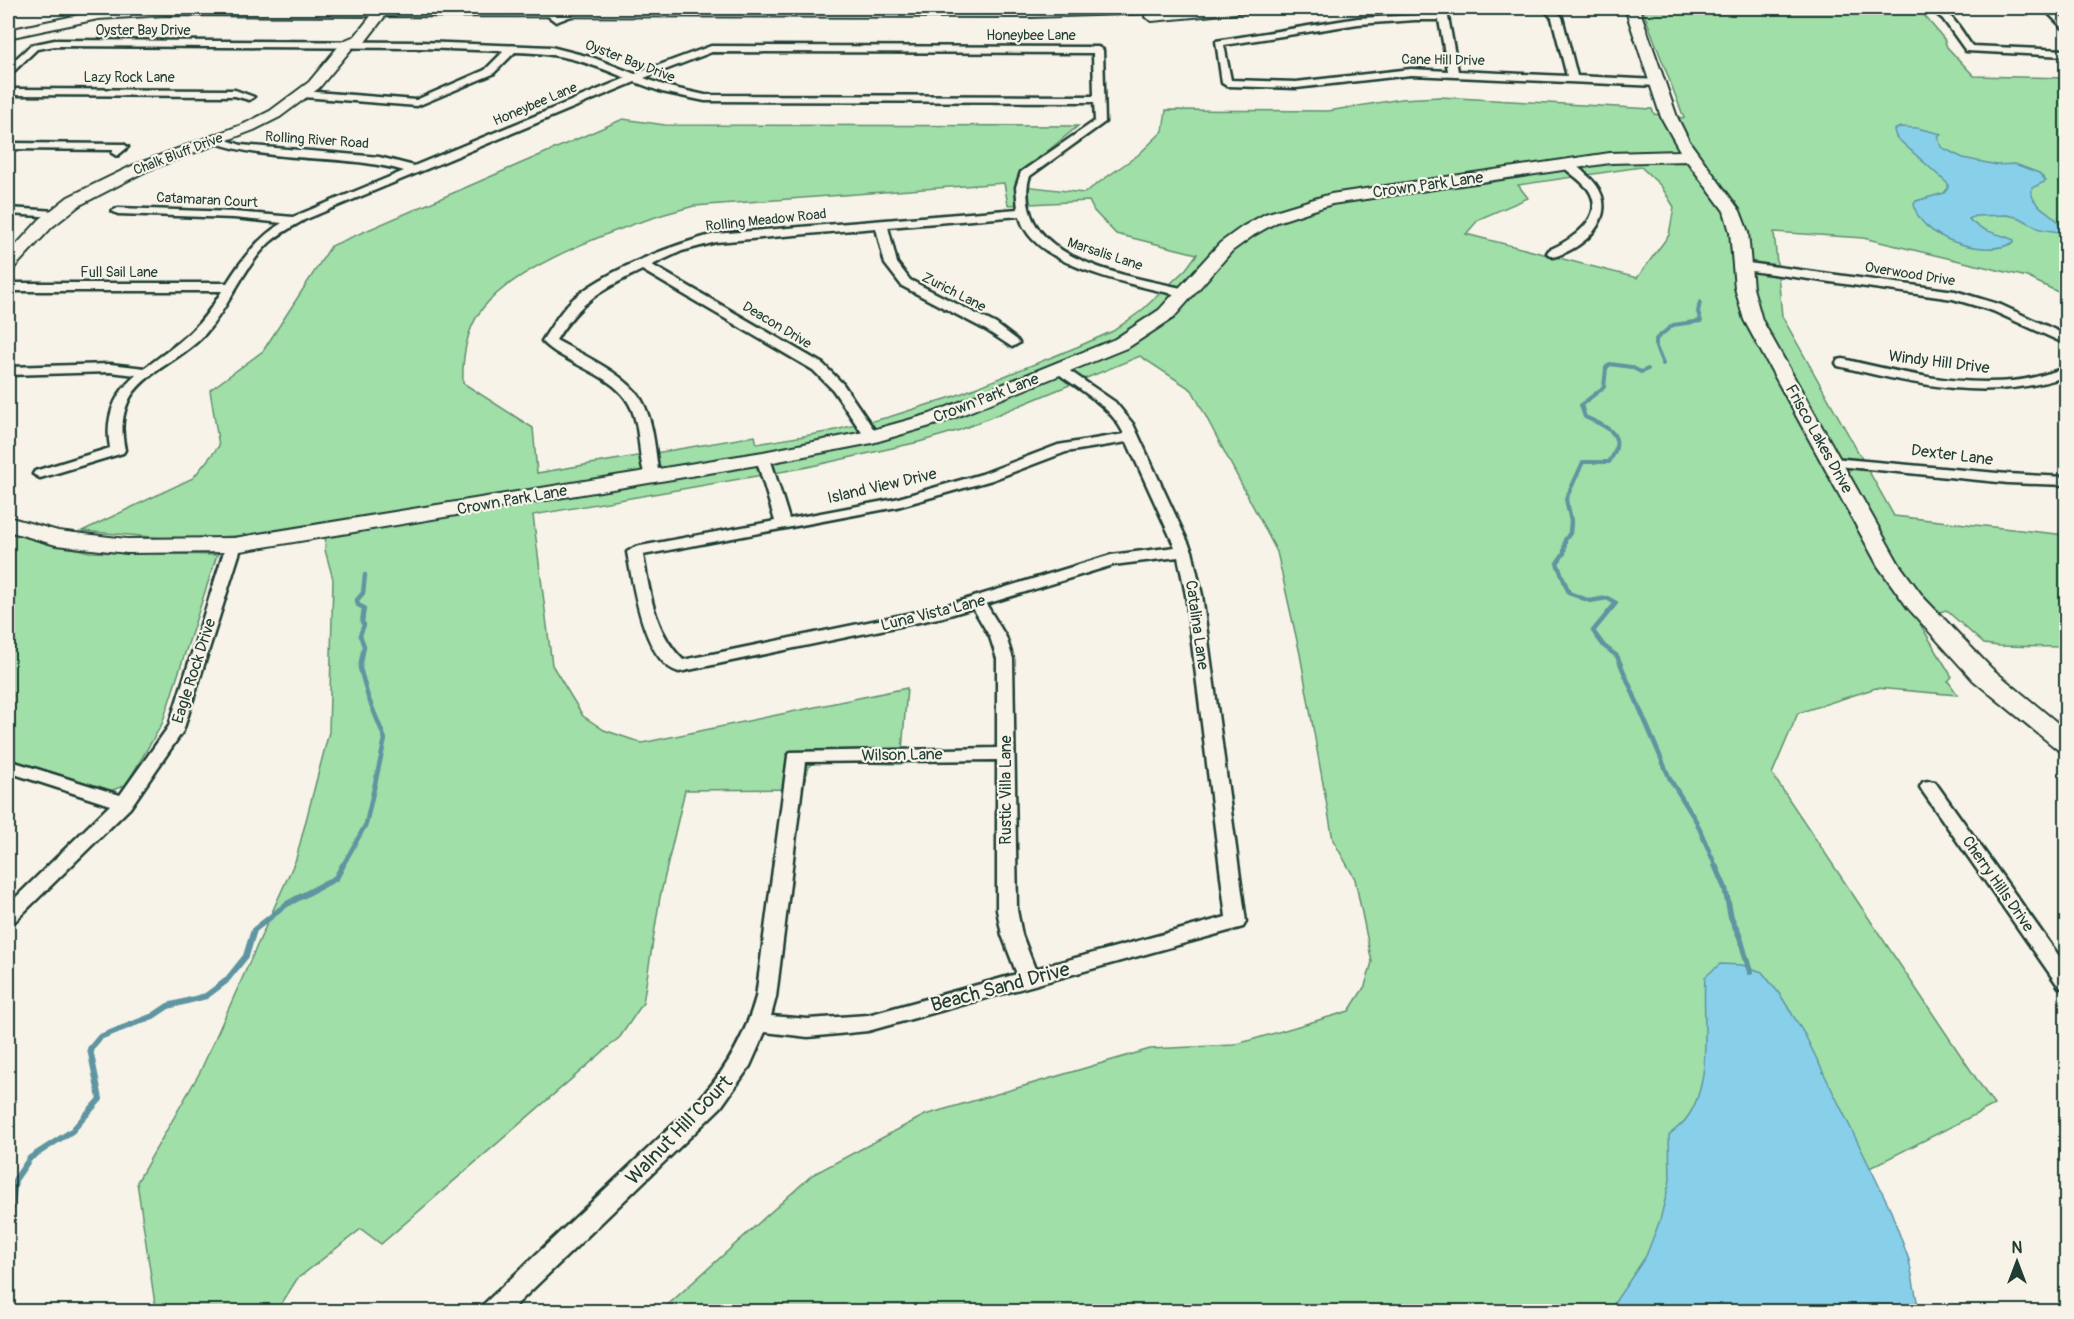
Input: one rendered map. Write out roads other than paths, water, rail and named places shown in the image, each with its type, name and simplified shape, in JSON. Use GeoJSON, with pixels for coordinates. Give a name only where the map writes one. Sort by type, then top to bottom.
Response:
{"type":"FeatureCollection","features":[{"type":"Feature","properties":{"kind":"street"},"geometry":{"type":"LineString","coordinates":[[552,13],[1032,13],[1168,8]]}},
{"type":"Feature","properties":{"kind":"street"},"geometry":{"type":"LineString","coordinates":[[8,34],[56,23],[135,12],[466,13],[508,19],[572,10],[1174,16],[1245,8]]}},
{"type":"Feature","properties":{"kind":"street"},"geometry":{"type":"LineString","coordinates":[[1548,8],[1557,17],[1573,79]]}},
{"type":"Feature","properties":{"kind":"street","name":"Frisco Lakes Drive"},"geometry":{"type":"LineString","coordinates":[[1632,8],[1669,117],[1690,156],[1732,211],[1739,232],[1744,288],[1753,320],[1889,566],[1935,626],[1982,674],[2067,743]]}},
{"type":"Feature","properties":{"kind":"street"},"geometry":{"type":"LineString","coordinates":[[1934,8],[1946,17],[1969,49],[2067,53]]}},
{"type":"Feature","properties":{"kind":"street"},"geometry":{"type":"LineString","coordinates":[[2047,8],[2067,26]]}},
{"type":"Feature","properties":{"kind":"street","name":"Chalk Bluff Drive"},"geometry":{"type":"LineString","coordinates":[[348,44],[345,37],[364,12]]}},
{"type":"Feature","properties":{"kind":"street","name":"Chalk Bluff Drive"},"geometry":{"type":"LineString","coordinates":[[8,264],[57,214],[74,201],[114,179],[217,140],[275,114],[314,85],[348,44],[360,39],[381,12]]}},
{"type":"Feature","properties":{"kind":"street"},"geometry":{"type":"LineString","coordinates":[[1445,12],[1453,72]]}},
{"type":"Feature","properties":{"kind":"street","name":"Cane Hill Drive"},"geometry":{"type":"LineString","coordinates":[[1445,12],[1365,19],[1219,43],[1227,83],[1296,85],[1380,74],[1453,72],[1658,83]]}},
{"type":"Feature","properties":{"kind":"street","name":"Oyster Bay Drive"},"geometry":{"type":"LineString","coordinates":[[8,70],[32,49],[42,44],[55,43],[348,44],[572,53],[667,91],[705,98],[1100,99]]}},
{"type":"Feature","properties":{"kind":"street"},"geometry":{"type":"LineString","coordinates":[[303,94],[417,102],[489,72],[512,49]]}},
{"type":"Feature","properties":{"kind":"street","name":"Honeybee Lane"},"geometry":{"type":"LineString","coordinates":[[40,474],[118,450],[113,426],[118,410],[129,390],[146,372],[179,352],[201,331],[264,242],[294,221],[635,78],[711,49],[1098,50]]}},
{"type":"Feature","properties":{"kind":"street","name":"Marsalis Lane"},"geometry":{"type":"LineString","coordinates":[[1098,50],[1100,122],[1025,174],[1020,184],[1022,212],[1028,227],[1039,241],[1072,262],[1186,293]]}},
{"type":"Feature","properties":{"kind":"street","name":"Lazy Rock Lane"},"geometry":{"type":"LineString","coordinates":[[8,92],[229,93],[249,97]]}},
{"type":"Feature","properties":{"kind":"street","name":"Rolling River Road"},"geometry":{"type":"LineString","coordinates":[[217,140],[238,148],[379,160],[414,170]]}},
{"type":"Feature","properties":{"kind":"street"},"geometry":{"type":"LineString","coordinates":[[8,146],[123,147],[117,153]]}},
{"type":"Feature","properties":{"kind":"street","name":"Crown Park Lane"},"geometry":{"type":"LineString","coordinates":[[234,545],[301,536],[763,458],[872,437],[937,418],[1122,343],[1166,314],[1226,248],[1248,231],[1271,218],[1301,207],[1331,199],[1610,158],[1690,156]]}},
{"type":"Feature","properties":{"kind":"street"},"geometry":{"type":"LineString","coordinates":[[1553,253],[1579,242],[1600,212],[1600,201],[1594,190],[1566,164]]}},
{"type":"Feature","properties":{"kind":"street"},"geometry":{"type":"LineString","coordinates":[[8,211],[57,214]]}},
{"type":"Feature","properties":{"kind":"street","name":"Catamaran Court"},"geometry":{"type":"LineString","coordinates":[[118,212],[234,215],[294,221]]}},
{"type":"Feature","properties":{"kind":"street","name":"Rolling Meadow Road"},"geometry":{"type":"LineString","coordinates":[[652,476],[645,432],[633,397],[608,378],[549,341],[565,315],[583,297],[607,282],[678,248],[715,238],[1022,212]]}},
{"type":"Feature","properties":{"kind":"street","name":"Zurich Lane"},"geometry":{"type":"LineString","coordinates":[[881,224],[891,264],[906,284],[991,327],[1012,343]]}},
{"type":"Feature","properties":{"kind":"street","name":"Deacon Drive"},"geometry":{"type":"LineString","coordinates":[[644,266],[786,347],[818,368],[838,387],[872,437]]}},
{"type":"Feature","properties":{"kind":"street","name":"Overwood Drive"},"geometry":{"type":"LineString","coordinates":[[1741,266],[1955,295],[2031,321],[2067,340]]}},
{"type":"Feature","properties":{"kind":"street","name":"Full Sail Lane"},"geometry":{"type":"LineString","coordinates":[[8,287],[230,287]]}},
{"type":"Feature","properties":{"kind":"street","name":"Windy Hill Drive"},"geometry":{"type":"LineString","coordinates":[[1843,363],[1888,374],[1970,386],[2006,386],[2036,382],[2067,372]]}},
{"type":"Feature","properties":{"kind":"street"},"geometry":{"type":"LineString","coordinates":[[8,371],[110,368],[146,372]]}},
{"type":"Feature","properties":{"kind":"street","name":"Catalina Lane"},"geometry":{"type":"LineString","coordinates":[[1061,369],[1110,405],[1121,417],[1184,551],[1194,595],[1236,922]]}},
{"type":"Feature","properties":{"kind":"street","name":"Island View Drive"},"geometry":{"type":"LineString","coordinates":[[679,666],[662,648],[651,629],[635,552],[897,503],[977,480],[1063,448],[1132,437]]}},
{"type":"Feature","properties":{"kind":"street"},"geometry":{"type":"LineString","coordinates":[[763,458],[784,525]]}},
{"type":"Feature","properties":{"kind":"street","name":"Dexter Lane"},"geometry":{"type":"LineString","coordinates":[[1833,462],[1887,465],[1991,478],[2067,481]]}},
{"type":"Feature","properties":{"kind":"street"},"geometry":{"type":"LineString","coordinates":[[8,524],[56,538],[127,546],[234,545]]}},
{"type":"Feature","properties":{"kind":"street","name":"Eagle Rock Drive"},"geometry":{"type":"LineString","coordinates":[[8,916],[124,802],[177,727],[234,545]]}},
{"type":"Feature","properties":{"kind":"street","name":"Luna Vista Lane"},"geometry":{"type":"LineString","coordinates":[[679,666],[872,628],[978,603],[1111,560],[1184,551]]}},
{"type":"Feature","properties":{"kind":"street","name":"Rustic Villa Lane"},"geometry":{"type":"LineString","coordinates":[[978,603],[998,637],[1005,659],[1007,910],[1012,935],[1029,979]]}},
{"type":"Feature","properties":{"kind":"street","name":"Wilson Lane"},"geometry":{"type":"LineString","coordinates":[[797,756],[1006,754]]}},
{"type":"Feature","properties":{"kind":"street","name":"Walnut Hill Court"},"geometry":{"type":"LineString","coordinates":[[492,1311],[715,1099],[738,1069],[760,1023],[766,997],[797,756]]}},
{"type":"Feature","properties":{"kind":"street"},"geometry":{"type":"LineString","coordinates":[[8,766],[124,802]]}},
{"type":"Feature","properties":{"kind":"street","name":"Cherry Hills Drive"},"geometry":{"type":"LineString","coordinates":[[1929,787],[2064,974]]}},
{"type":"Feature","properties":{"kind":"street","name":"Beach Sand Drive"},"geometry":{"type":"LineString","coordinates":[[760,1023],[828,1028],[868,1023],[1236,922]]}},
{"type":"Feature","properties":{"kind":"water"},"geometry":{"type":"Polygon","coordinates":[[[1900,127],[1917,128],[1941,134],[1938,137],[1941,147],[1963,158],[1997,165],[2015,164],[2039,173],[2046,181],[2032,188],[2032,195],[2039,206],[2059,223],[2061,229],[2059,232],[2040,229],[2020,218],[2007,215],[1975,216],[1969,219],[1972,223],[2014,240],[2014,242],[2002,247],[1972,247],[1941,236],[1918,216],[1914,204],[1916,201],[1944,193],[1948,184],[1896,137],[1894,130],[1900,127]]]}},
{"type":"Feature","properties":{"kind":"water"},"geometry":{"type":"Polygon","coordinates":[[[1720,964],[1742,965],[1762,972],[1781,996],[1805,1035],[1889,1206],[1909,1260],[1919,1311],[1609,1311],[1646,1256],[1660,1220],[1670,1180],[1669,1135],[1686,1119],[1695,1104],[1704,1070],[1705,977],[1720,964]]]}},
{"type":"Feature","properties":{"kind":"waterway"},"geometry":{"type":"LineString","coordinates":[[1663,364],[1656,347],[1656,339],[1673,325],[1701,321],[1698,312],[1700,302]]}},
{"type":"Feature","properties":{"kind":"waterway"},"geometry":{"type":"LineString","coordinates":[[1568,509],[1566,499],[1583,462],[1609,462],[1616,445],[1613,433],[1601,424],[1585,417],[1581,405],[1604,387],[1606,368],[1610,364],[1631,367],[1641,372],[1648,369]]}},
{"type":"Feature","properties":{"kind":"waterway"},"geometry":{"type":"LineString","coordinates":[[1568,507],[1571,521],[1570,533],[1565,540],[1564,553],[1557,563],[1569,593],[1590,601],[1607,598],[1616,603],[1593,631],[1604,646],[1617,656],[1670,779],[1696,821],[1716,867]]}},
{"type":"Feature","properties":{"kind":"waterway"},"geometry":{"type":"LineString","coordinates":[[342,867],[366,824],[385,739],[368,697],[360,668],[364,646],[360,635],[364,625],[362,622],[364,608],[358,605],[357,600],[363,593],[365,575]]}},
{"type":"Feature","properties":{"kind":"waterway"},"geometry":{"type":"LineString","coordinates":[[8,1240],[15,1180],[30,1158],[72,1131],[100,1099],[90,1049],[100,1037],[153,1016],[168,1006],[206,996],[226,981],[246,956],[254,930],[287,904],[336,878],[343,865]]}},
{"type":"Feature","properties":{"kind":"waterway"},"geometry":{"type":"LineString","coordinates":[[1715,865],[1725,888],[1731,917],[1740,937],[1750,972]]}}]}
